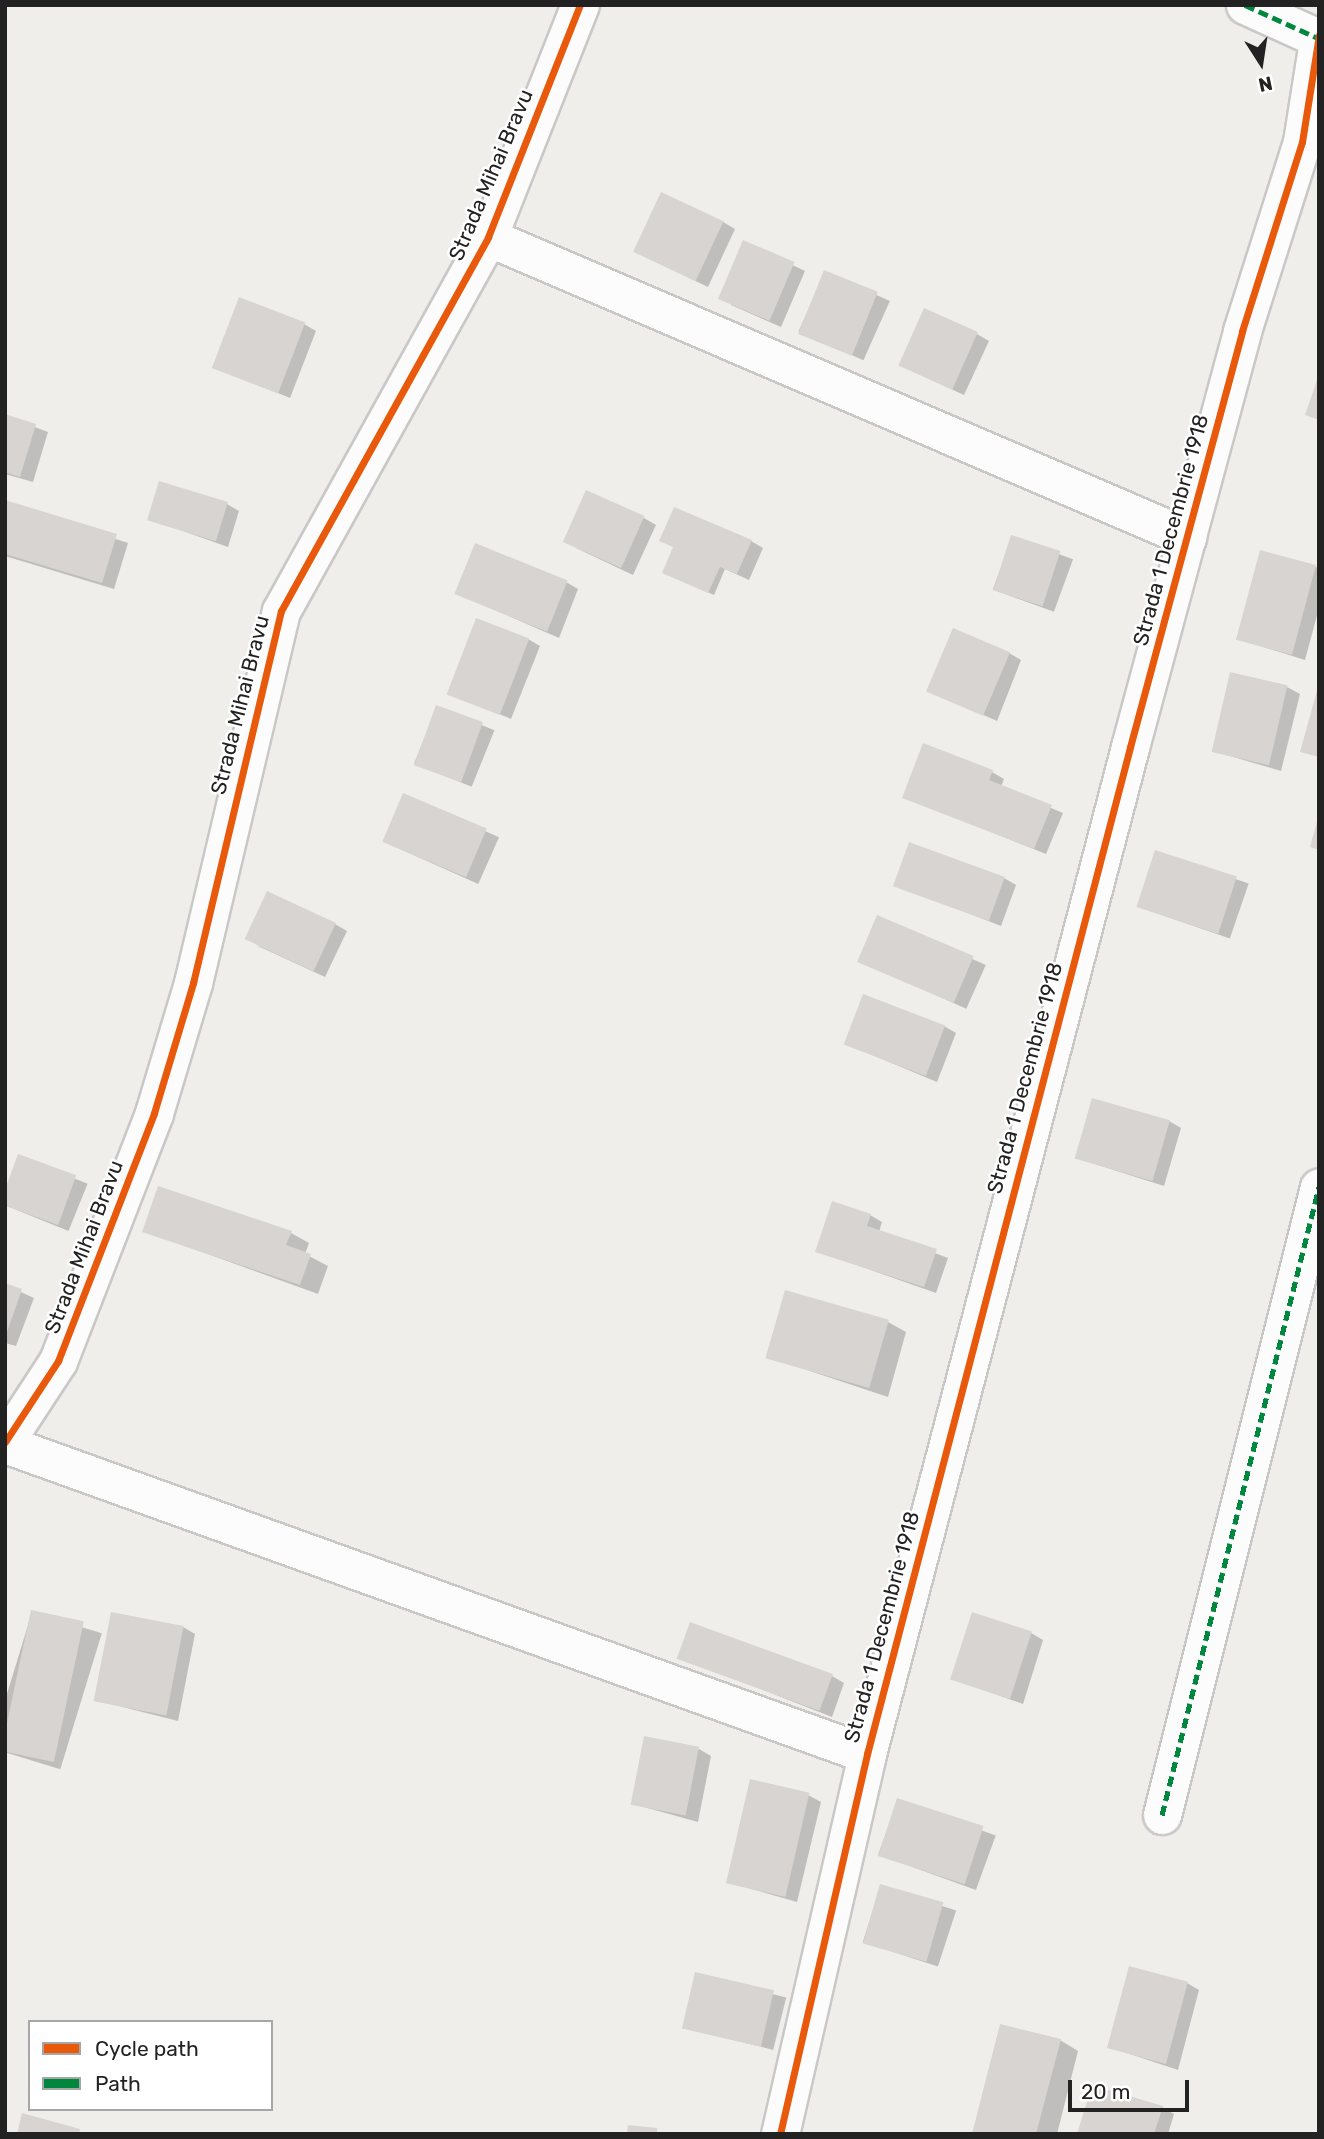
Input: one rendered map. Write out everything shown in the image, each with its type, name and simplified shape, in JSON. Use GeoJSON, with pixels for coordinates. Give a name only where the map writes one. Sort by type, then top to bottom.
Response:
{"type":"FeatureCollection","features":[{"type":"Feature","properties":{"kind":"street","name":"Strada Mihai Bravu"},"geometry":{"type":"LineString","coordinates":[[5,1443],[58,1362],[154,1113],[193,983],[281,611],[488,237],[580,5]]}},
{"type":"Feature","properties":{"kind":"street"},"geometry":{"type":"LineString","coordinates":[[1245,5],[1318,37]]}},
{"type":"Feature","properties":{"kind":"street","name":"Strada 1 Decembrie 1918"},"geometry":{"type":"LineString","coordinates":[[780,2134],[867,1754],[1187,537],[1310,146],[1318,37]]}},
{"type":"Feature","properties":{"kind":"street"},"geometry":{"type":"LineString","coordinates":[[488,237],[1187,537]]}},
{"type":"Feature","properties":{"kind":"street"},"geometry":{"type":"LineString","coordinates":[[1162,1815],[1319,1187]]}},
{"type":"Feature","properties":{"kind":"street"},"geometry":{"type":"LineString","coordinates":[[5,1443],[867,1754]]}},
{"type":"Feature","properties":{"kind":"building"},"geometry":{"type":"Polygon","coordinates":[[[661,192],[724,221],[696,281],[633,252],[661,192]]]}},
{"type":"Feature","properties":{"kind":"building"},"geometry":{"type":"Polygon","coordinates":[[[743,240],[795,262],[770,321],[718,299],[743,240]]]}},
{"type":"Feature","properties":{"kind":"building"},"geometry":{"type":"Polygon","coordinates":[[[824,270],[878,292],[852,356],[798,334],[824,270]]]}},
{"type":"Feature","properties":{"kind":"building"},"geometry":{"type":"Polygon","coordinates":[[[239,297],[305,322],[278,393],[212,368],[239,297]]]}},
{"type":"Feature","properties":{"kind":"building"},"geometry":{"type":"Polygon","coordinates":[[[924,308],[978,332],[952,390],[898,366],[924,308]]]}},
{"type":"Feature","properties":{"kind":"building"},"geometry":{"type":"Polygon","coordinates":[[[1319,377],[1319,420],[1305,415],[1319,377]]]}},
{"type":"Feature","properties":{"kind":"building"},"geometry":{"type":"Polygon","coordinates":[[[5,414],[36,424],[20,477],[5,472],[5,414]]]}},
{"type":"Feature","properties":{"kind":"building"},"geometry":{"type":"Polygon","coordinates":[[[159,481],[228,502],[216,541],[147,520],[159,481]]]}},
{"type":"Feature","properties":{"kind":"building"},"geometry":{"type":"Polygon","coordinates":[[[586,490],[644,516],[621,568],[563,542],[586,490]]]}},
{"type":"Feature","properties":{"kind":"building"},"geometry":{"type":"Polygon","coordinates":[[[5,500],[117,534],[102,583],[5,554],[5,500]]]}},
{"type":"Feature","properties":{"kind":"building"},"geometry":{"type":"Polygon","coordinates":[[[674,507],[752,540],[737,574],[720,567],[708,593],[662,573],[673,547],[659,541],[674,507]]]}},
{"type":"Feature","properties":{"kind":"building"},"geometry":{"type":"Polygon","coordinates":[[[1011,535],[1060,551],[1043,606],[993,590],[1011,535]]]}},
{"type":"Feature","properties":{"kind":"building"},"geometry":{"type":"Polygon","coordinates":[[[475,543],[568,580],[547,631],[454,594],[475,543]]]}},
{"type":"Feature","properties":{"kind":"building"},"geometry":{"type":"Polygon","coordinates":[[[1260,550],[1316,565],[1292,655],[1236,640],[1260,550]]]}},
{"type":"Feature","properties":{"kind":"building"},"geometry":{"type":"Polygon","coordinates":[[[476,618],[529,638],[500,715],[447,695],[476,618]]]}},
{"type":"Feature","properties":{"kind":"building"},"geometry":{"type":"Polygon","coordinates":[[[953,628],[1010,652],[983,716],[926,692],[953,628]]]}},
{"type":"Feature","properties":{"kind":"building"},"geometry":{"type":"Polygon","coordinates":[[[1230,672],[1287,685],[1269,765],[1212,752],[1230,672]]]}},
{"type":"Feature","properties":{"kind":"building"},"geometry":{"type":"Polygon","coordinates":[[[1319,687],[1319,757],[1300,752],[1319,687]]]}},
{"type":"Feature","properties":{"kind":"building"},"geometry":{"type":"Polygon","coordinates":[[[436,705],[483,722],[461,782],[414,765],[436,705]]]}},
{"type":"Feature","properties":{"kind":"building"},"geometry":{"type":"Polygon","coordinates":[[[923,743],[993,770],[989,780],[1052,805],[1034,849],[902,798],[923,743]]]}},
{"type":"Feature","properties":{"kind":"building"},"geometry":{"type":"Polygon","coordinates":[[[403,793],[487,829],[466,877],[382,842],[403,793]]]}},
{"type":"Feature","properties":{"kind":"building"},"geometry":{"type":"Polygon","coordinates":[[[1319,819],[1319,850],[1310,847],[1319,819]]]}},
{"type":"Feature","properties":{"kind":"building"},"geometry":{"type":"Polygon","coordinates":[[[909,842],[1005,877],[989,921],[893,886],[909,842]]]}},
{"type":"Feature","properties":{"kind":"building"},"geometry":{"type":"Polygon","coordinates":[[[1155,850],[1237,877],[1218,934],[1136,907],[1155,850]]]}},
{"type":"Feature","properties":{"kind":"building"},"geometry":{"type":"Polygon","coordinates":[[[267,891],[336,923],[313,971],[245,939],[267,891]]]}},
{"type":"Feature","properties":{"kind":"building"},"geometry":{"type":"Polygon","coordinates":[[[877,915],[974,956],[954,1003],[857,962],[877,915]]]}},
{"type":"Feature","properties":{"kind":"building"},"geometry":{"type":"Polygon","coordinates":[[[863,994],[945,1026],[926,1076],[844,1044],[863,994]]]}},
{"type":"Feature","properties":{"kind":"building"},"geometry":{"type":"Polygon","coordinates":[[[1092,1098],[1170,1120],[1152,1181],[1075,1159],[1092,1098]]]}},
{"type":"Feature","properties":{"kind":"building"},"geometry":{"type":"Polygon","coordinates":[[[18,1154],[76,1175],[58,1225],[5,1206],[5,1190],[18,1154]]]}},
{"type":"Feature","properties":{"kind":"building"},"geometry":{"type":"Polygon","coordinates":[[[158,1186],[292,1231],[286,1245],[311,1254],[300,1285],[142,1232],[158,1186]]]}},
{"type":"Feature","properties":{"kind":"building"},"geometry":{"type":"Polygon","coordinates":[[[832,1201],[871,1214],[867,1226],[937,1249],[924,1287],[815,1252],[832,1201]]]}},
{"type":"Feature","properties":{"kind":"building"},"geometry":{"type":"Polygon","coordinates":[[[5,1283],[22,1289],[6,1335],[5,1335],[5,1283]]]}},
{"type":"Feature","properties":{"kind":"building"},"geometry":{"type":"Polygon","coordinates":[[[785,1290],[889,1320],[869,1388],[765,1358],[785,1290]]]}},
{"type":"Feature","properties":{"kind":"building"},"geometry":{"type":"Polygon","coordinates":[[[31,1610],[84,1621],[54,1762],[5,1752],[5,1732],[31,1610]]]}},
{"type":"Feature","properties":{"kind":"building"},"geometry":{"type":"Polygon","coordinates":[[[111,1612],[184,1626],[166,1715],[94,1701],[111,1612]]]}},
{"type":"Feature","properties":{"kind":"building"},"geometry":{"type":"Polygon","coordinates":[[[972,1612],[1032,1631],[1010,1699],[950,1680],[972,1612]]]}},
{"type":"Feature","properties":{"kind":"building"},"geometry":{"type":"Polygon","coordinates":[[[690,1622],[833,1674],[819,1711],[677,1659],[690,1622]]]}},
{"type":"Feature","properties":{"kind":"building"},"geometry":{"type":"Polygon","coordinates":[[[644,1736],[699,1747],[686,1815],[631,1805],[644,1736]]]}},
{"type":"Feature","properties":{"kind":"building"},"geometry":{"type":"Polygon","coordinates":[[[750,1779],[809,1793],[785,1897],[726,1883],[750,1779]]]}},
{"type":"Feature","properties":{"kind":"building"},"geometry":{"type":"Polygon","coordinates":[[[897,1798],[984,1826],[965,1884],[878,1856],[897,1798]]]}},
{"type":"Feature","properties":{"kind":"building"},"geometry":{"type":"Polygon","coordinates":[[[880,1884],[943,1902],[926,1962],[863,1944],[880,1884]]]}},
{"type":"Feature","properties":{"kind":"building"},"geometry":{"type":"Polygon","coordinates":[[[1129,1966],[1188,1982],[1166,2064],[1107,2048],[1129,1966]]]}},
{"type":"Feature","properties":{"kind":"building"},"geometry":{"type":"Polygon","coordinates":[[[695,1972],[774,1990],[761,2047],[682,2029],[695,1972]]]}},
{"type":"Feature","properties":{"kind":"building"},"geometry":{"type":"Polygon","coordinates":[[[1000,2024],[1061,2039],[1036,2134],[972,2134],[1000,2024]]]}},
{"type":"Feature","properties":{"kind":"building"},"geometry":{"type":"Polygon","coordinates":[[[1092,2085],[1163,2106],[1154,2134],[1077,2134],[1092,2085]]]}},
{"type":"Feature","properties":{"kind":"building"},"geometry":{"type":"Polygon","coordinates":[[[22,2113],[80,2129],[79,2134],[17,2134],[22,2113]]]}},
{"type":"Feature","properties":{"kind":"building"},"geometry":{"type":"Polygon","coordinates":[[[628,2125],[657,2128],[657,2134],[627,2134],[628,2125]]]}},
{"type":"Feature","properties":{"kind":"marked path"},"geometry":{"type":"LineString","coordinates":[[1245,5],[1318,38]]}},
{"type":"Feature","properties":{"kind":"marked path"},"geometry":{"type":"LineString","coordinates":[[1162,1815],[1319,1187]]}},
{"type":"Feature","properties":{"kind":"cycle path"},"geometry":{"type":"LineString","coordinates":[[5,1442],[58,1361],[154,1113],[193,983],[281,611],[488,237],[580,5]]}},
{"type":"Feature","properties":{"kind":"cycle path"},"geometry":{"type":"LineString","coordinates":[[780,2134],[867,1754],[1130,747],[1242,331],[1302,142],[1319,35]]}}]}
